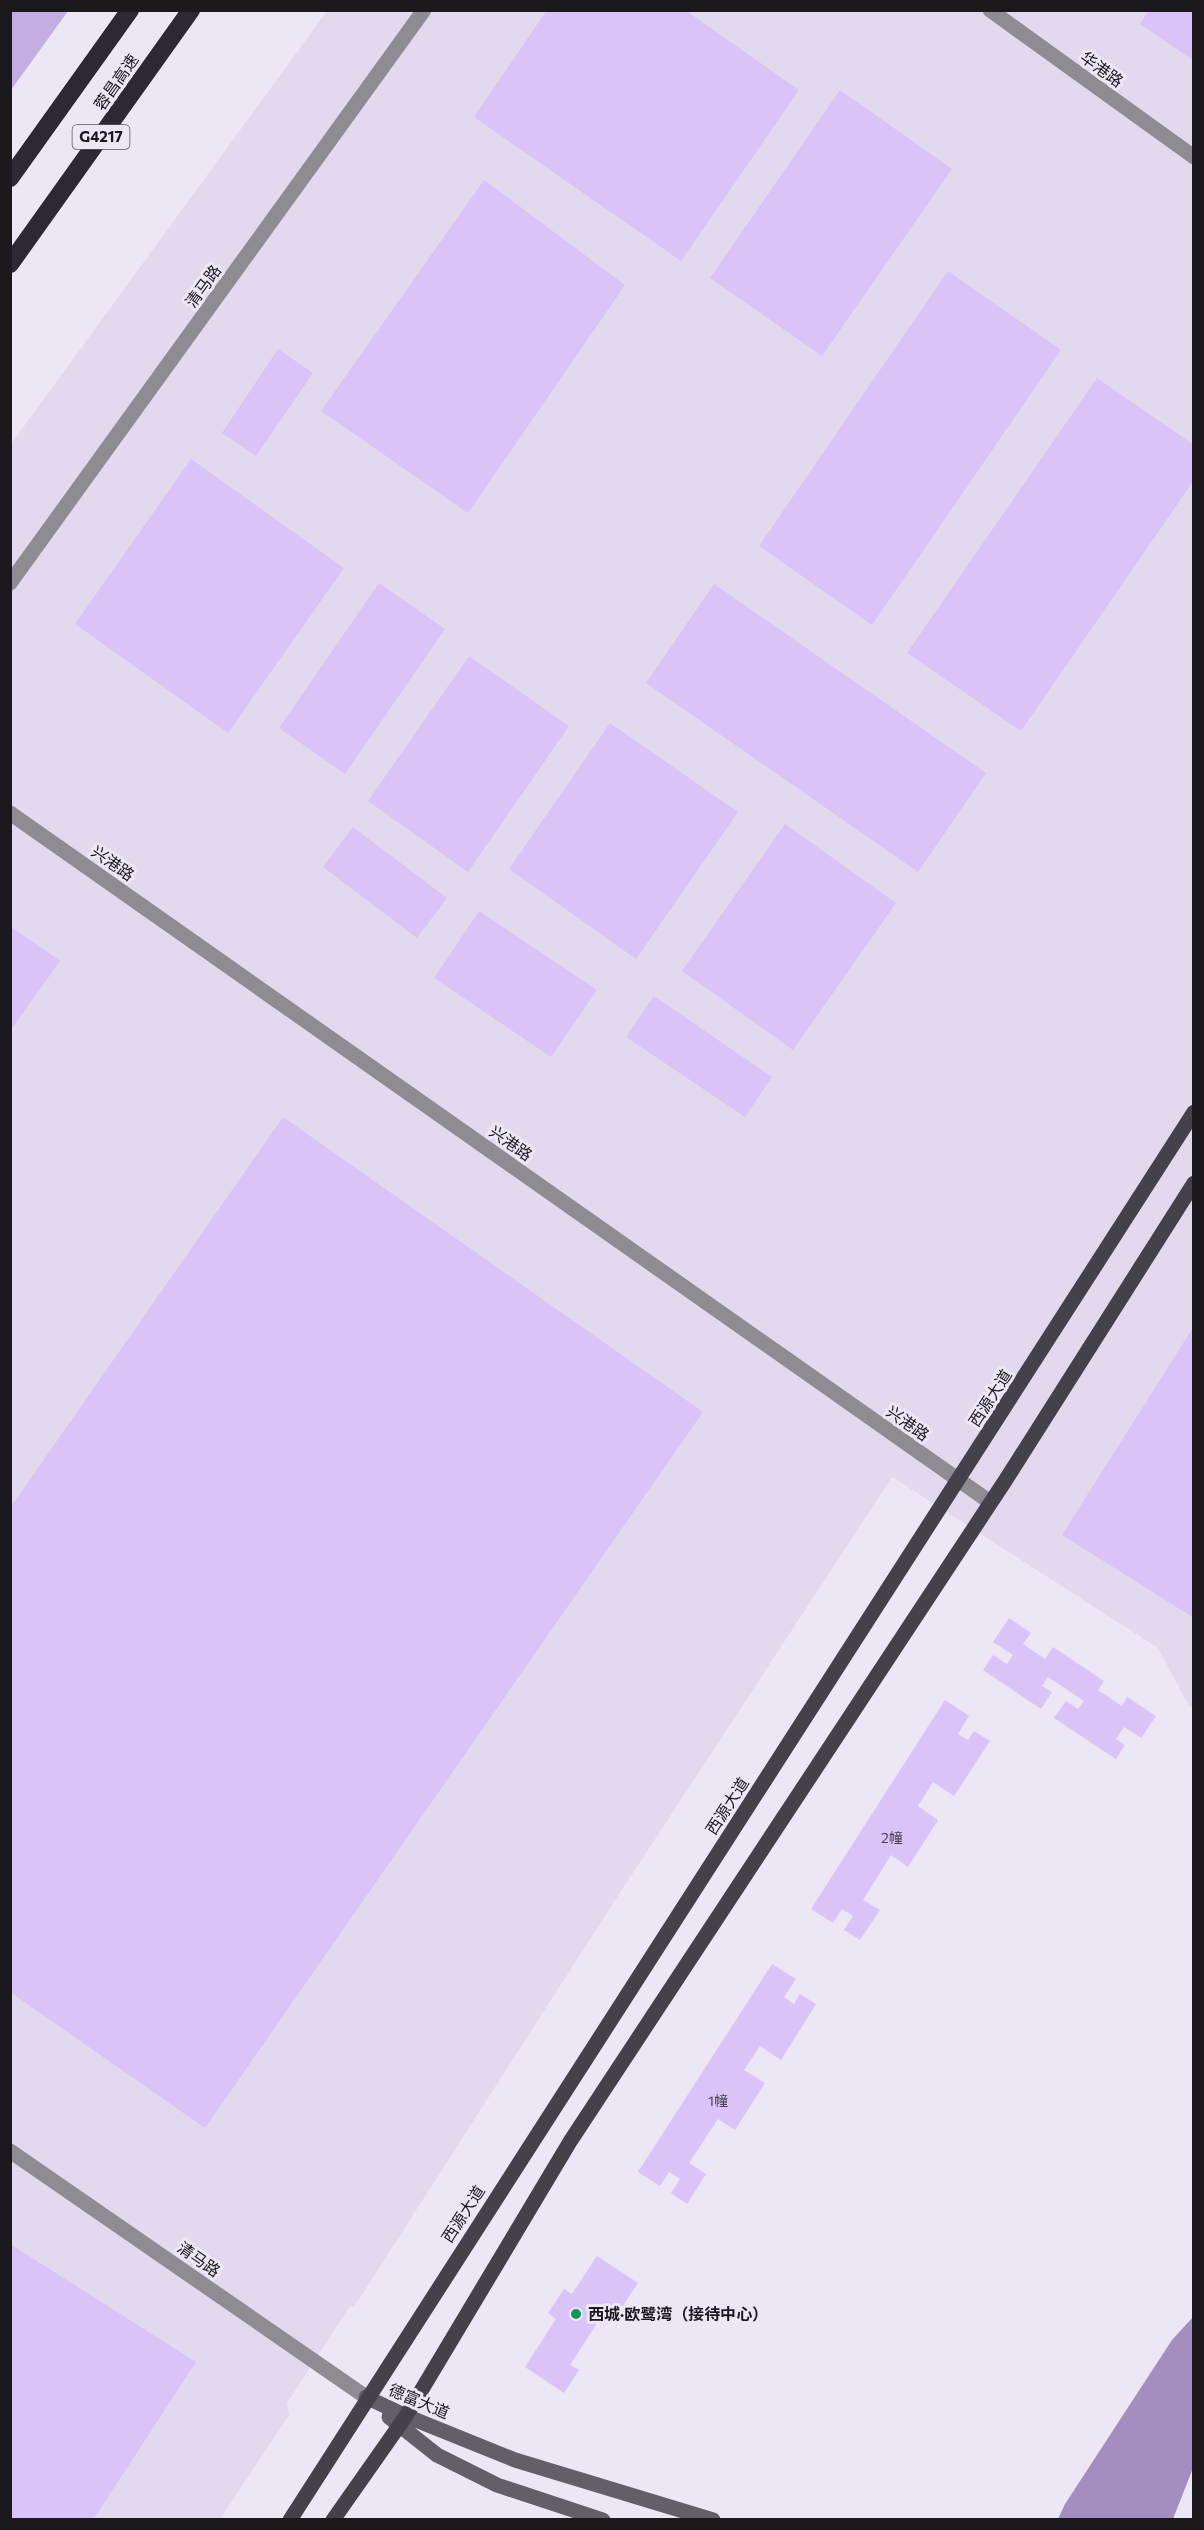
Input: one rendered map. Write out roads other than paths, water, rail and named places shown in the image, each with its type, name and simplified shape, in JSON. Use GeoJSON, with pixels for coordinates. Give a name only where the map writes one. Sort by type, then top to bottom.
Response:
{"type":"FeatureCollection","features":[{"type":"Feature","properties":{"kind":"highway","name":"蓉昌高速"},"geometry":{"type":"LineString","coordinates":[[10,178],[130,10]]}},
{"type":"Feature","properties":{"kind":"highway","name":"蓉昌高速"},"geometry":{"type":"LineString","coordinates":[[10,264],[191,10]]}},
{"type":"Feature","properties":{"kind":"main road","name":"西源大道"},"geometry":{"type":"LineString","coordinates":[[290,2520],[366,2397],[1194,1112]]}},
{"type":"Feature","properties":{"kind":"main road"},"geometry":{"type":"LineString","coordinates":[[333,2520],[403,2421],[571,2140],[990,1502],[1194,1183]]}},
{"type":"Feature","properties":{"kind":"main road","name":"德富大道"},"geometry":{"type":"LineString","coordinates":[[366,2397],[403,2421],[437,2455],[497,2485],[603,2520]]}},
{"type":"Feature","properties":{"kind":"main road","name":"德富大道"},"geometry":{"type":"LineString","coordinates":[[403,2421],[515,2460],[713,2520]]}},
{"type":"Feature","properties":{"kind":"street","name":"清马路"},"geometry":{"type":"LineString","coordinates":[[10,584],[424,10]]}},
{"type":"Feature","properties":{"kind":"street","name":"华港路"},"geometry":{"type":"LineString","coordinates":[[990,10],[1194,157]]}},
{"type":"Feature","properties":{"kind":"street","name":"兴港路"},"geometry":{"type":"LineString","coordinates":[[10,813],[990,1502]]}},
{"type":"Feature","properties":{"kind":"street","name":"清马路"},"geometry":{"type":"LineString","coordinates":[[10,2151],[366,2397]]}},
{"type":"Feature","properties":{"kind":"place","name":"西城·欧鹭湾（接待中心）"},"geometry":{"type":"Point","coordinates":[576,2314]}}]}
